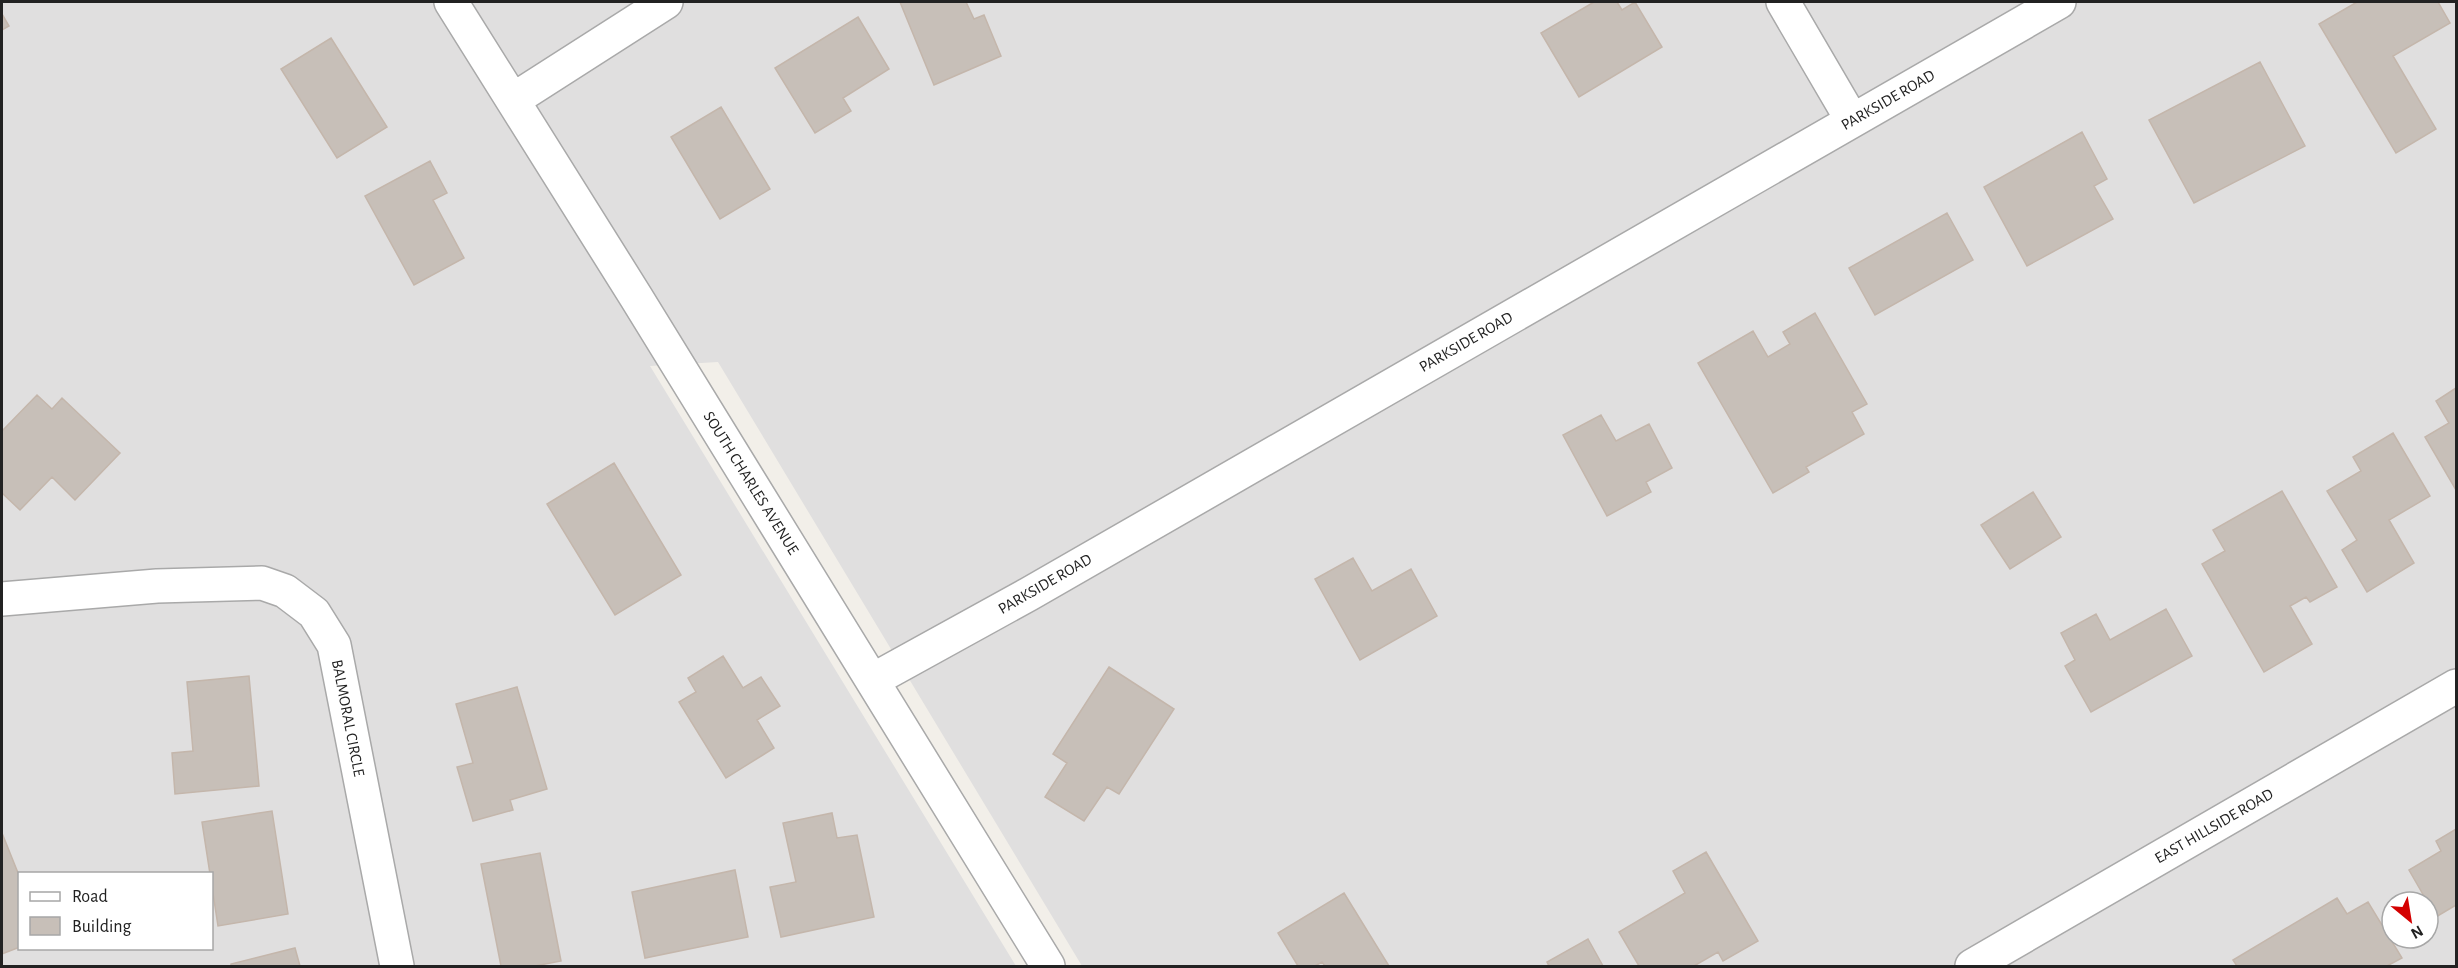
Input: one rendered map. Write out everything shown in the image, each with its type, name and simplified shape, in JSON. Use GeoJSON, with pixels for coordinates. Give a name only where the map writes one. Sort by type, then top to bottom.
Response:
{"type":"FeatureCollection","features":[{"type":"Feature","properties":{"kind":"street","name":"SOUTH CHARLES AVENUE"},"geometry":{"type":"LineString","coordinates":[[451,2],[873,680],[1048,966]]}},
{"type":"Feature","properties":{"kind":"street"},"geometry":{"type":"LineString","coordinates":[[513,100],[666,2]]}},
{"type":"Feature","properties":{"kind":"street"},"geometry":{"type":"LineString","coordinates":[[1783,2],[1852,120]]}},
{"type":"Feature","properties":{"kind":"street","name":"PARKSIDE ROAD"},"geometry":{"type":"LineString","coordinates":[[873,680],[1029,594],[2059,2]]}},
{"type":"Feature","properties":{"kind":"street","name":"BALMORAL CIRCLE"},"geometry":{"type":"LineString","coordinates":[[2,599],[157,586],[262,583],[285,591],[314,613],[334,645],[397,966]]}},
{"type":"Feature","properties":{"kind":"street","name":"EAST HILLSIDE ROAD"},"geometry":{"type":"LineString","coordinates":[[1972,966],[2457,687]]}},
{"type":"Feature","properties":{"kind":"shaded area"},"geometry":{"type":"Polygon","coordinates":[[[2,2],[2456,2],[2456,966],[1082,966],[718,362],[650,366],[1016,966],[2,966],[2,2]]]}},
{"type":"Feature","properties":{"kind":"building"},"geometry":{"type":"Polygon","coordinates":[[[900,2],[966,2],[974,19],[984,15],[1001,56],[934,85],[900,2]]]}},
{"type":"Feature","properties":{"kind":"building"},"geometry":{"type":"Polygon","coordinates":[[[1594,2],[1617,2],[1622,10],[1635,2],[1662,47],[1579,97],[1541,33],[1594,2]]]}},
{"type":"Feature","properties":{"kind":"building"},"geometry":{"type":"Polygon","coordinates":[[[2357,2],[2438,2],[2450,23],[2393,56],[2436,129],[2396,153],[2319,24],[2357,2]]]}},
{"type":"Feature","properties":{"kind":"building"},"geometry":{"type":"Polygon","coordinates":[[[2,14],[9,26],[2,30],[2,14]]]}},
{"type":"Feature","properties":{"kind":"building"},"geometry":{"type":"Polygon","coordinates":[[[858,17],[889,69],[843,98],[851,111],[815,133],[775,68],[858,17]]]}},
{"type":"Feature","properties":{"kind":"building"},"geometry":{"type":"Polygon","coordinates":[[[331,38],[387,127],[337,158],[281,69],[331,38]]]}},
{"type":"Feature","properties":{"kind":"building"},"geometry":{"type":"Polygon","coordinates":[[[2260,62],[2305,146],[2194,203],[2149,120],[2260,62]]]}},
{"type":"Feature","properties":{"kind":"building"},"geometry":{"type":"Polygon","coordinates":[[[721,107],[770,189],[720,219],[671,137],[721,107]]]}},
{"type":"Feature","properties":{"kind":"building"},"geometry":{"type":"Polygon","coordinates":[[[2082,132],[2107,179],[2094,186],[2113,219],[2027,266],[1984,187],[2082,132]]]}},
{"type":"Feature","properties":{"kind":"building"},"geometry":{"type":"Polygon","coordinates":[[[430,161],[447,193],[433,200],[464,258],[414,285],[365,196],[430,161]]]}},
{"type":"Feature","properties":{"kind":"building"},"geometry":{"type":"Polygon","coordinates":[[[1947,213],[1973,260],[1875,315],[1849,268],[1947,213]]]}},
{"type":"Feature","properties":{"kind":"building"},"geometry":{"type":"Polygon","coordinates":[[[1815,313],[1867,404],[1852,412],[1864,434],[1806,467],[1809,472],[1773,493],[1698,363],[1753,331],[1768,357],[1790,344],[1783,332],[1815,313]]]}},
{"type":"Feature","properties":{"kind":"building"},"geometry":{"type":"Polygon","coordinates":[[[2456,388],[2456,490],[2425,437],[2449,423],[2436,401],[2456,388]]]}},
{"type":"Feature","properties":{"kind":"building"},"geometry":{"type":"Polygon","coordinates":[[[37,395],[52,409],[62,398],[120,453],[75,500],[52,477],[20,510],[2,493],[2,431],[37,395]]]}},
{"type":"Feature","properties":{"kind":"building"},"geometry":{"type":"Polygon","coordinates":[[[1601,415],[1616,441],[1649,424],[1672,468],[1646,482],[1651,492],[1607,516],[1563,435],[1601,415]]]}},
{"type":"Feature","properties":{"kind":"building"},"geometry":{"type":"Polygon","coordinates":[[[2393,433],[2430,496],[2389,520],[2414,563],[2367,592],[2342,550],[2357,540],[2327,491],[2361,471],[2353,457],[2393,433]]]}},
{"type":"Feature","properties":{"kind":"building"},"geometry":{"type":"Polygon","coordinates":[[[614,463],[681,575],[615,615],[547,504],[614,463]]]}},
{"type":"Feature","properties":{"kind":"building"},"geometry":{"type":"Polygon","coordinates":[[[2282,491],[2337,587],[2310,602],[2306,597],[2290,606],[2312,644],[2264,672],[2202,564],[2225,551],[2213,530],[2282,491]]]}},
{"type":"Feature","properties":{"kind":"building"},"geometry":{"type":"Polygon","coordinates":[[[2033,492],[2061,537],[2010,569],[1981,525],[2033,492]]]}},
{"type":"Feature","properties":{"kind":"building"},"geometry":{"type":"Polygon","coordinates":[[[1353,558],[1372,591],[1411,569],[1437,616],[1360,660],[1315,579],[1353,558]]]}},
{"type":"Feature","properties":{"kind":"building"},"geometry":{"type":"Polygon","coordinates":[[[2166,609],[2192,656],[2091,712],[2065,666],[2075,660],[2061,633],[2096,614],[2110,640],[2166,609]]]}},
{"type":"Feature","properties":{"kind":"building"},"geometry":{"type":"Polygon","coordinates":[[[723,656],[743,688],[761,677],[780,706],[757,720],[774,748],[726,778],[679,702],[696,692],[688,678],[723,656]]]}},
{"type":"Feature","properties":{"kind":"building"},"geometry":{"type":"Polygon","coordinates":[[[1109,667],[1174,709],[1119,794],[1107,787],[1084,821],[1045,797],[1067,763],[1053,754],[1109,667]]]}},
{"type":"Feature","properties":{"kind":"building"},"geometry":{"type":"Polygon","coordinates":[[[249,676],[259,786],[175,794],[172,753],[193,751],[187,682],[249,676]]]}},
{"type":"Feature","properties":{"kind":"building"},"geometry":{"type":"Polygon","coordinates":[[[517,687],[547,789],[510,800],[513,810],[473,821],[457,767],[473,763],[456,704],[517,687]]]}},
{"type":"Feature","properties":{"kind":"building"},"geometry":{"type":"Polygon","coordinates":[[[272,811],[288,914],[218,926],[213,894],[213,872],[210,872],[202,822],[272,811]]]}},
{"type":"Feature","properties":{"kind":"building"},"geometry":{"type":"Polygon","coordinates":[[[832,813],[837,838],[857,835],[874,917],[781,937],[770,887],[796,882],[783,823],[832,813]]]}},
{"type":"Feature","properties":{"kind":"building"},"geometry":{"type":"Polygon","coordinates":[[[2456,829],[2456,905],[2440,915],[2440,890],[2420,890],[2409,870],[2441,851],[2436,841],[2456,829]]]}},
{"type":"Feature","properties":{"kind":"building"},"geometry":{"type":"Polygon","coordinates":[[[2,833],[18,873],[18,948],[2,954],[2,833]]]}},
{"type":"Feature","properties":{"kind":"building"},"geometry":{"type":"Polygon","coordinates":[[[1706,852],[1758,941],[1723,961],[1718,952],[1694,966],[1639,966],[1619,932],[1685,893],[1673,871],[1706,852]]]}},
{"type":"Feature","properties":{"kind":"building"},"geometry":{"type":"Polygon","coordinates":[[[540,853],[561,961],[535,966],[501,966],[481,864],[540,853]]]}},
{"type":"Feature","properties":{"kind":"building"},"geometry":{"type":"Polygon","coordinates":[[[735,870],[748,937],[645,958],[632,892],[735,870]]]}},
{"type":"Feature","properties":{"kind":"building"},"geometry":{"type":"Polygon","coordinates":[[[1344,893],[1389,966],[1325,966],[1322,962],[1315,966],[1298,966],[1278,933],[1344,893]]]}},
{"type":"Feature","properties":{"kind":"building"},"geometry":{"type":"Polygon","coordinates":[[[2337,898],[2347,914],[2368,902],[2380,922],[2380,950],[2397,950],[2402,958],[2387,966],[2237,966],[2233,960],[2337,898]]]}},
{"type":"Feature","properties":{"kind":"building"},"geometry":{"type":"Polygon","coordinates":[[[1588,939],[1603,966],[1549,966],[1547,962],[1588,939]]]}},
{"type":"Feature","properties":{"kind":"building"},"geometry":{"type":"Polygon","coordinates":[[[295,948],[300,966],[231,966],[231,964],[295,948]]]}}]}
